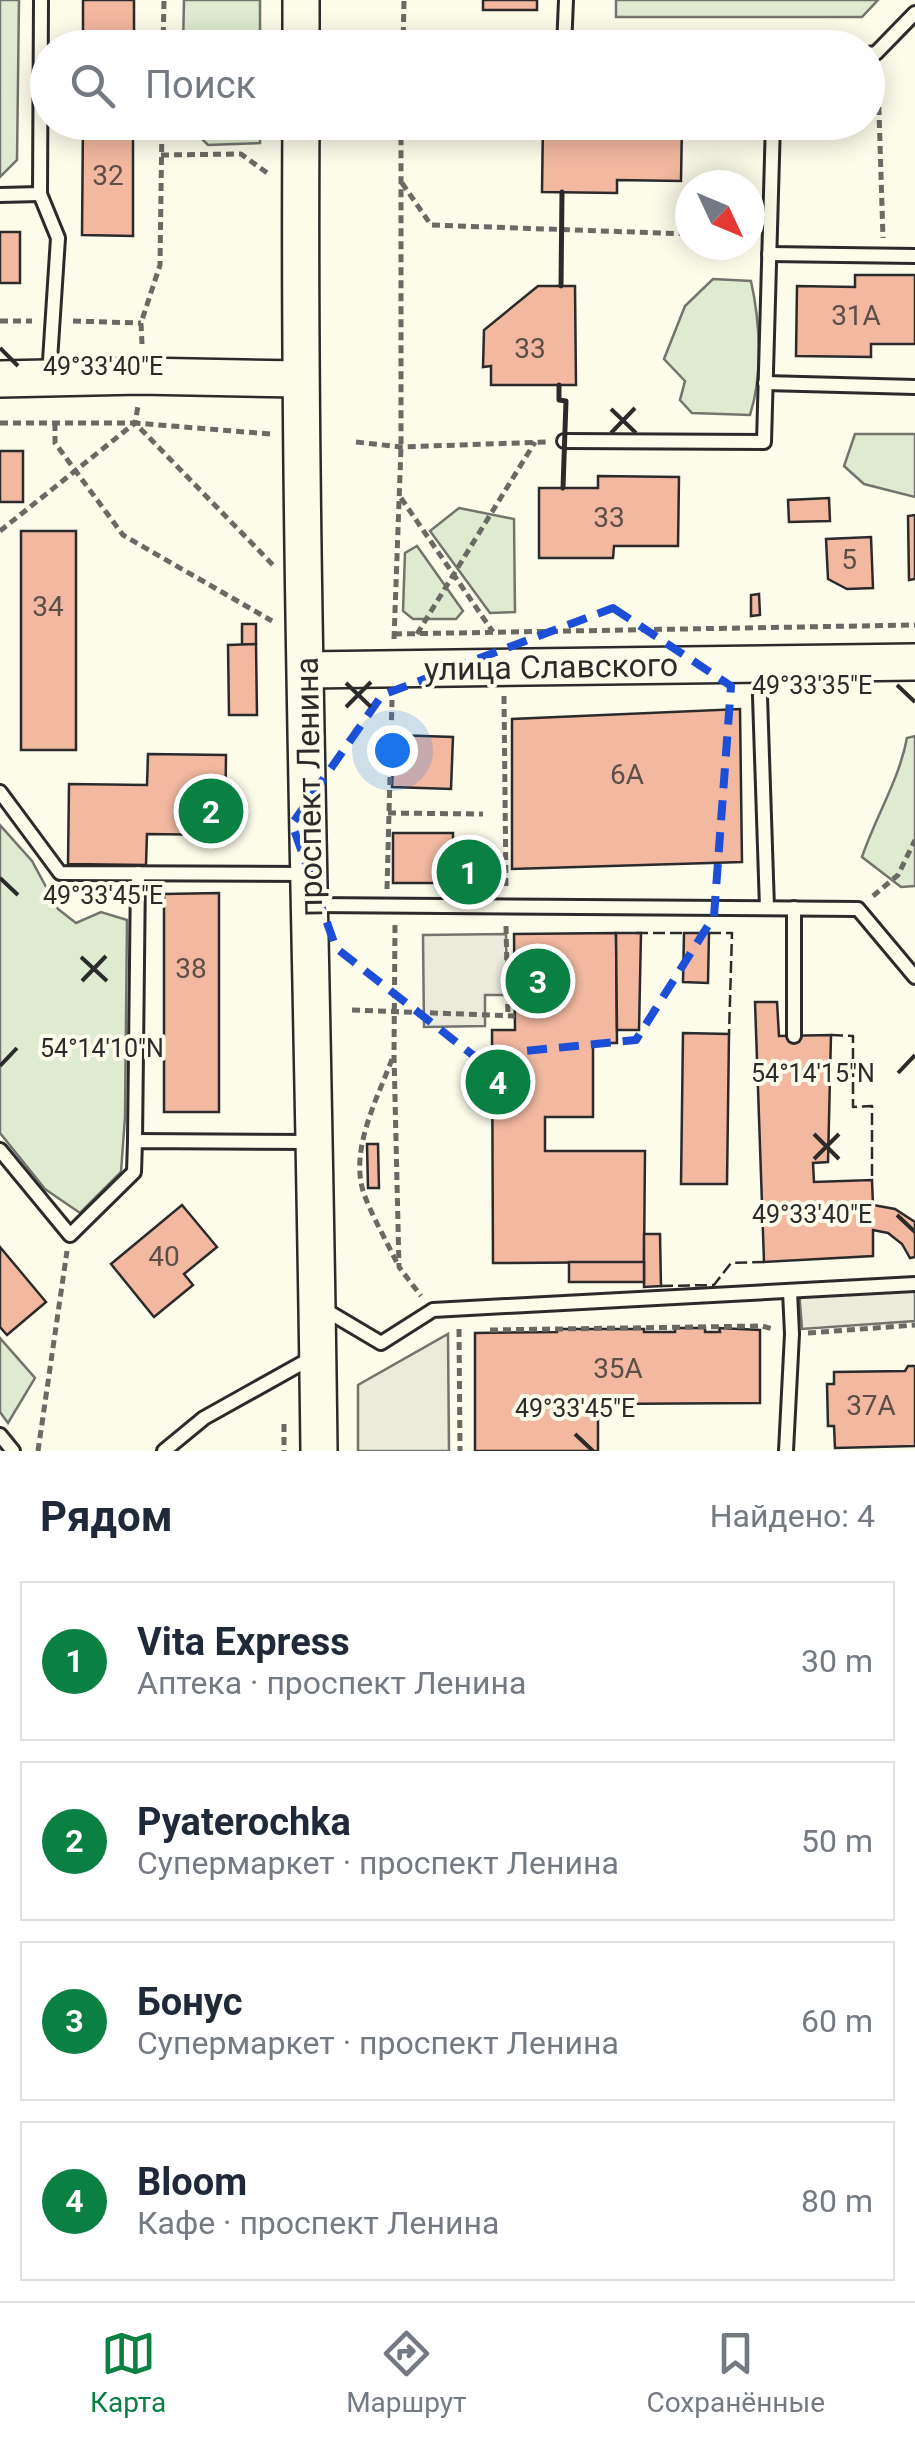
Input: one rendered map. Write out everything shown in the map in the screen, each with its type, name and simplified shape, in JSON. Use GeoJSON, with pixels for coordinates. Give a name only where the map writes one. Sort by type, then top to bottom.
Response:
{"type":"FeatureCollection","features":[{"type":"Feature","properties":{"kind":"main road"},"geometry":{"type":"LineString","coordinates":[[301,0],[301,30]]}},
{"type":"Feature","properties":{"kind":"main road","name":"проспект Ленина"},"geometry":{"type":"LineString","coordinates":[[301,140],[299,378],[319,1451]]}},
{"type":"Feature","properties":{"kind":"main road"},"geometry":{"type":"LineString","coordinates":[[0,378],[299,378]]}},
{"type":"Feature","properties":{"kind":"main road","name":"улица Славского"},"geometry":{"type":"LineString","coordinates":[[307,670],[915,662]]}},
{"type":"Feature","properties":{"kind":"lane"},"geometry":{"type":"LineString","coordinates":[[41,0],[41,30]]}},
{"type":"Feature","properties":{"kind":"lane"},"geometry":{"type":"LineString","coordinates":[[565,30],[566,0]]}},
{"type":"Feature","properties":{"kind":"lane"},"geometry":{"type":"LineString","coordinates":[[885,44],[915,13]]}},
{"type":"Feature","properties":{"kind":"lane"},"geometry":{"type":"LineString","coordinates":[[40,140],[40,194],[58,238],[49,378]]}},
{"type":"Feature","properties":{"kind":"lane"},"geometry":{"type":"LineString","coordinates":[[564,441],[764,442],[772,140]]}},
{"type":"Feature","properties":{"kind":"lane"},"geometry":{"type":"LineString","coordinates":[[0,194],[40,194]]}},
{"type":"Feature","properties":{"kind":"lane"},"geometry":{"type":"LineString","coordinates":[[769,254],[915,256]]}},
{"type":"Feature","properties":{"kind":"lane"},"geometry":{"type":"LineString","coordinates":[[765,384],[915,387]]}},
{"type":"Feature","properties":{"kind":"lane"},"geometry":{"type":"LineString","coordinates":[[759,664],[767,908]]}},
{"type":"Feature","properties":{"kind":"lane"},"geometry":{"type":"LineString","coordinates":[[0,792],[60,873],[138,873],[310,890],[390,906],[858,908],[915,977]]}},
{"type":"Feature","properties":{"kind":"lane"},"geometry":{"type":"LineString","coordinates":[[0,1150],[70,1235],[134,1172],[138,873]]}},
{"type":"Feature","properties":{"kind":"lane"},"geometry":{"type":"LineString","coordinates":[[794,908],[794,1036]]}},
{"type":"Feature","properties":{"kind":"lane"},"geometry":{"type":"LineString","coordinates":[[134,1141],[314,1142]]}},
{"type":"Feature","properties":{"kind":"lane"},"geometry":{"type":"LineString","coordinates":[[317,1304],[380,1343],[433,1310],[915,1284]]}},
{"type":"Feature","properties":{"kind":"lane"},"geometry":{"type":"LineString","coordinates":[[786,1451],[792,1334],[790,1290]]}},
{"type":"Feature","properties":{"kind":"lane"},"geometry":{"type":"LineString","coordinates":[[164,1451],[204,1418],[318,1355]]}},
{"type":"Feature","properties":{"kind":"lane"},"geometry":{"type":"LineString","coordinates":[[0,1435],[13,1451]]}},
{"type":"Feature","properties":{"kind":"path"},"geometry":{"type":"LineString","coordinates":[[163,30],[164,0]]}},
{"type":"Feature","properties":{"kind":"path"},"geometry":{"type":"LineString","coordinates":[[403,30],[404,0]]}},
{"type":"Feature","properties":{"kind":"path"},"geometry":{"type":"LineString","coordinates":[[142,347],[141,323],[160,265],[162,140]]}},
{"type":"Feature","properties":{"kind":"path"},"geometry":{"type":"LineString","coordinates":[[399,1268],[396,1011],[388,813],[400,447],[401,140]]}},
{"type":"Feature","properties":{"kind":"path"},"geometry":{"type":"LineString","coordinates":[[880,140],[884,256]]}},
{"type":"Feature","properties":{"kind":"path"},"geometry":{"type":"LineString","coordinates":[[162,155],[241,154],[270,176]]}},
{"type":"Feature","properties":{"kind":"path"},"geometry":{"type":"LineString","coordinates":[[400,180],[431,225],[675,233]]}},
{"type":"Feature","properties":{"kind":"path"},"geometry":{"type":"LineString","coordinates":[[0,531],[135,423],[139,400]]}},
{"type":"Feature","properties":{"kind":"path"},"geometry":{"type":"LineString","coordinates":[[55,422],[54,442],[123,536],[281,626]]}},
{"type":"Feature","properties":{"kind":"path"},"geometry":{"type":"LineString","coordinates":[[0,423],[135,423]]}},
{"type":"Feature","properties":{"kind":"path"},"geometry":{"type":"LineString","coordinates":[[356,442],[400,447],[564,441]]}},
{"type":"Feature","properties":{"kind":"path"},"geometry":{"type":"LineString","coordinates":[[417,634],[535,442]]}},
{"type":"Feature","properties":{"kind":"path"},"geometry":{"type":"LineString","coordinates":[[399,496],[493,632]]}},
{"type":"Feature","properties":{"kind":"path"},"geometry":{"type":"LineString","coordinates":[[394,634],[915,625]]}},
{"type":"Feature","properties":{"kind":"path"},"geometry":{"type":"LineString","coordinates":[[352,1010],[511,1016],[504,668]]}},
{"type":"Feature","properties":{"kind":"path"},"geometry":{"type":"LineString","coordinates":[[388,813],[483,814]]}},
{"type":"Feature","properties":{"kind":"path"},"geometry":{"type":"LineString","coordinates":[[858,908],[898,874],[915,840]]}},
{"type":"Feature","properties":{"kind":"path"},"geometry":{"type":"LineString","coordinates":[[394,1056],[361,1143],[363,1191],[399,1268],[433,1310],[460,1330],[460,1451]]}},
{"type":"Feature","properties":{"kind":"path"},"geometry":{"type":"LineString","coordinates":[[38,1451],[70,1235]]}},
{"type":"Feature","properties":{"kind":"path"},"geometry":{"type":"LineString","coordinates":[[479,1330],[762,1326],[792,1334],[915,1325]]}},
{"type":"Feature","properties":{"kind":"highlighted area"},"geometry":{"type":"Polygon","coordinates":[[[613,608],[731,686],[714,916],[636,1040],[474,1056],[336,948],[292,824],[382,695],[613,608]]]}},
{"type":"Feature","properties":{"kind":"green space"},"geometry":{"type":"Polygon","coordinates":[[[0,0],[19,0],[17,160],[0,177],[0,0]]]}},
{"type":"Feature","properties":{"kind":"green space"},"geometry":{"type":"Polygon","coordinates":[[[184,0],[260,0],[260,30],[183,30],[184,0]]]}},
{"type":"Feature","properties":{"kind":"green space"},"geometry":{"type":"Polygon","coordinates":[[[616,0],[878,0],[862,17],[616,17],[616,0]]]}},
{"type":"Feature","properties":{"kind":"green space"},"geometry":{"type":"Polygon","coordinates":[[[203,140],[260,140],[260,143],[208,145],[203,140]]]}},
{"type":"Feature","properties":{"kind":"green space"},"geometry":{"type":"Polygon","coordinates":[[[713,279],[751,281],[759,348],[750,415],[692,413],[680,400],[685,381],[664,359],[685,306],[713,279]]]}},
{"type":"Feature","properties":{"kind":"green space"},"geometry":{"type":"Polygon","coordinates":[[[855,434],[915,434],[915,497],[864,484],[844,466],[855,434]]]}},
{"type":"Feature","properties":{"kind":"green space"},"geometry":{"type":"Polygon","coordinates":[[[459,508],[514,519],[515,612],[490,613],[430,531],[459,508]]]}},
{"type":"Feature","properties":{"kind":"green space"},"geometry":{"type":"Polygon","coordinates":[[[417,546],[463,611],[456,619],[413,619],[403,611],[405,553],[417,546]]]}},
{"type":"Feature","properties":{"kind":"green space"},"geometry":{"type":"Polygon","coordinates":[[[915,736],[915,886],[901,887],[862,857],[899,769],[907,738],[915,736]]]}},
{"type":"Feature","properties":{"kind":"green space"},"geometry":{"type":"Polygon","coordinates":[[[0,825],[32,861],[58,909],[76,923],[101,912],[127,920],[121,1172],[80,1213],[45,1189],[0,1133],[0,825]]]}},
{"type":"Feature","properties":{"kind":"green space"},"geometry":{"type":"Polygon","coordinates":[[[0,1338],[35,1378],[8,1423],[0,1412],[0,1338]]]}},
{"type":"Feature","properties":{"kind":"shaded area"},"geometry":{"type":"Polygon","coordinates":[[[506,934],[507,995],[485,995],[485,1026],[424,1027],[423,935],[506,934]]]}},
{"type":"Feature","properties":{"kind":"shaded area"},"geometry":{"type":"Polygon","coordinates":[[[915,1284],[915,1321],[802,1329],[799,1290],[915,1284]]]}},
{"type":"Feature","properties":{"kind":"shaded area"},"geometry":{"type":"Polygon","coordinates":[[[448,1334],[449,1451],[358,1451],[358,1385],[448,1334]]]}},
{"type":"Feature","properties":{"kind":"building"},"geometry":{"type":"Polygon","coordinates":[[[83,0],[134,0],[134,30],[83,30],[83,0]]]}},
{"type":"Feature","properties":{"kind":"building"},"geometry":{"type":"Polygon","coordinates":[[[483,0],[537,0],[537,10],[483,10],[483,0]]]}},
{"type":"Feature","properties":{"kind":"building"},"geometry":{"type":"Polygon","coordinates":[[[83,140],[133,140],[133,236],[82,235],[83,140]]]}},
{"type":"Feature","properties":{"kind":"building"},"geometry":{"type":"Polygon","coordinates":[[[543,140],[682,140],[681,170],[675,170],[675,181],[617,180],[617,193],[542,192],[543,140]]]}},
{"type":"Feature","properties":{"kind":"building"},"geometry":{"type":"Polygon","coordinates":[[[0,232],[20,232],[20,283],[0,283],[0,232]]]}},
{"type":"Feature","properties":{"kind":"building"},"geometry":{"type":"Polygon","coordinates":[[[855,275],[915,275],[915,344],[871,344],[871,357],[796,356],[797,286],[855,287],[855,275]]]}},
{"type":"Feature","properties":{"kind":"building"},"geometry":{"type":"Polygon","coordinates":[[[538,286],[575,286],[576,385],[491,385],[491,366],[483,367],[484,330],[538,286]]]}},
{"type":"Feature","properties":{"kind":"building"},"geometry":{"type":"Polygon","coordinates":[[[0,451],[23,451],[23,502],[0,502],[0,451]]]}},
{"type":"Feature","properties":{"kind":"building"},"geometry":{"type":"Polygon","coordinates":[[[598,476],[679,477],[678,546],[614,546],[613,558],[539,558],[539,488],[598,488],[598,476]]]}},
{"type":"Feature","properties":{"kind":"building"},"geometry":{"type":"Polygon","coordinates":[[[829,498],[830,521],[789,522],[788,500],[829,498]]]}},
{"type":"Feature","properties":{"kind":"building"},"geometry":{"type":"Polygon","coordinates":[[[915,515],[915,579],[909,580],[908,516],[915,515]]]}},
{"type":"Feature","properties":{"kind":"building"},"geometry":{"type":"Polygon","coordinates":[[[21,531],[76,531],[76,750],[21,750],[21,531]]]}},
{"type":"Feature","properties":{"kind":"building"},"geometry":{"type":"Polygon","coordinates":[[[871,537],[873,588],[847,589],[828,579],[826,539],[871,537]]]}},
{"type":"Feature","properties":{"kind":"building"},"geometry":{"type":"Polygon","coordinates":[[[759,594],[760,615],[751,616],[751,595],[759,594]]]}},
{"type":"Feature","properties":{"kind":"building"},"geometry":{"type":"Polygon","coordinates":[[[242,624],[256,624],[256,644],[242,645],[242,624]]]}},
{"type":"Feature","properties":{"kind":"building"},"geometry":{"type":"Polygon","coordinates":[[[256,644],[257,715],[229,715],[228,645],[256,644]]]}},
{"type":"Feature","properties":{"kind":"building"},"geometry":{"type":"Polygon","coordinates":[[[740,709],[742,862],[512,869],[512,719],[740,709]]]}},
{"type":"Feature","properties":{"kind":"building"},"geometry":{"type":"Polygon","coordinates":[[[394,735],[453,737],[451,789],[392,787],[394,735]]]}},
{"type":"Feature","properties":{"kind":"building"},"geometry":{"type":"Polygon","coordinates":[[[148,754],[226,755],[225,835],[147,834],[146,865],[68,864],[69,784],[147,785],[148,754]]]}},
{"type":"Feature","properties":{"kind":"building"},"geometry":{"type":"Polygon","coordinates":[[[393,833],[453,833],[453,883],[393,883],[393,833]]]}},
{"type":"Feature","properties":{"kind":"building"},"geometry":{"type":"Polygon","coordinates":[[[219,893],[219,1112],[164,1112],[164,894],[219,893]]]}},
{"type":"Feature","properties":{"kind":"building"},"geometry":{"type":"Polygon","coordinates":[[[616,933],[617,1043],[593,1043],[593,1117],[545,1117],[545,1151],[645,1151],[644,1262],[493,1263],[492,1030],[515,1030],[514,934],[616,933]]]}},
{"type":"Feature","properties":{"kind":"building"},"geometry":{"type":"Polygon","coordinates":[[[616,933],[641,933],[639,1030],[617,1030],[616,933]]]}},
{"type":"Feature","properties":{"kind":"building"},"geometry":{"type":"Polygon","coordinates":[[[684,933],[709,933],[708,983],[683,982],[684,933]]]}},
{"type":"Feature","properties":{"kind":"building"},"geometry":{"type":"Polygon","coordinates":[[[755,1002],[777,1002],[779,1036],[831,1035],[828,1162],[813,1163],[814,1182],[872,1180],[873,1205],[895,1209],[915,1222],[915,1257],[910,1258],[902,1244],[888,1233],[873,1230],[873,1256],[764,1262],[755,1002]]]}},
{"type":"Feature","properties":{"kind":"building"},"geometry":{"type":"Polygon","coordinates":[[[683,1033],[729,1034],[727,1184],[681,1184],[683,1033]]]}},
{"type":"Feature","properties":{"kind":"building"},"geometry":{"type":"Polygon","coordinates":[[[367,1144],[378,1144],[379,1188],[368,1188],[367,1144]]]}},
{"type":"Feature","properties":{"kind":"building"},"geometry":{"type":"Polygon","coordinates":[[[182,1205],[217,1247],[184,1274],[193,1285],[154,1317],[111,1264],[182,1205]]]}},
{"type":"Feature","properties":{"kind":"building"},"geometry":{"type":"Polygon","coordinates":[[[644,1234],[660,1234],[661,1286],[644,1287],[644,1234]]]}},
{"type":"Feature","properties":{"kind":"building"},"geometry":{"type":"Polygon","coordinates":[[[0,1247],[46,1302],[7,1335],[0,1327],[0,1247]]]}},
{"type":"Feature","properties":{"kind":"building"},"geometry":{"type":"Polygon","coordinates":[[[569,1262],[644,1262],[644,1282],[569,1282],[569,1262]]]}},
{"type":"Feature","properties":{"kind":"building"},"geometry":{"type":"Polygon","coordinates":[[[675,1328],[705,1328],[705,1332],[720,1332],[719,1328],[760,1330],[760,1403],[598,1404],[598,1451],[475,1451],[475,1333],[557,1329],[675,1332],[675,1328]]]}},
{"type":"Feature","properties":{"kind":"building"},"geometry":{"type":"Polygon","coordinates":[[[908,1366],[915,1366],[915,1446],[835,1448],[834,1426],[828,1426],[827,1384],[834,1384],[834,1372],[905,1371],[908,1366]]]}},
{"type":"Feature","properties":{"kind":"fence"},"geometry":{"type":"LineString","coordinates":[[636,933],[684,933]]}},
{"type":"Feature","properties":{"kind":"fence"},"geometry":{"type":"LineString","coordinates":[[709,933],[732,933],[729,1034]]}},
{"type":"Feature","properties":{"kind":"fence"},"geometry":{"type":"LineString","coordinates":[[831,1035],[853,1036],[853,1107],[872,1106],[872,1180]]}},
{"type":"Feature","properties":{"kind":"fence"},"geometry":{"type":"LineString","coordinates":[[661,1286],[714,1285],[731,1263],[764,1262]]}},
{"type":"Feature","properties":{"kind":"wall"},"geometry":{"type":"LineString","coordinates":[[561,286],[562,192]]}},
{"type":"Feature","properties":{"kind":"wall"},"geometry":{"type":"LineString","coordinates":[[559,385],[559,400],[566,401],[563,488]]}},
{"type":"Feature","properties":{"kind":"place","name":"Pyaterochka"},"geometry":{"type":"Point","coordinates":[211,811]}},
{"type":"Feature","properties":{"kind":"place","name":"Vita Express"},"geometry":{"type":"Point","coordinates":[469,872]}},
{"type":"Feature","properties":{"kind":"place","name":"Бонус"},"geometry":{"type":"Point","coordinates":[538,981]}},
{"type":"Feature","properties":{"kind":"place","name":"Bloom"},"geometry":{"type":"Point","coordinates":[498,1082]}}]}
